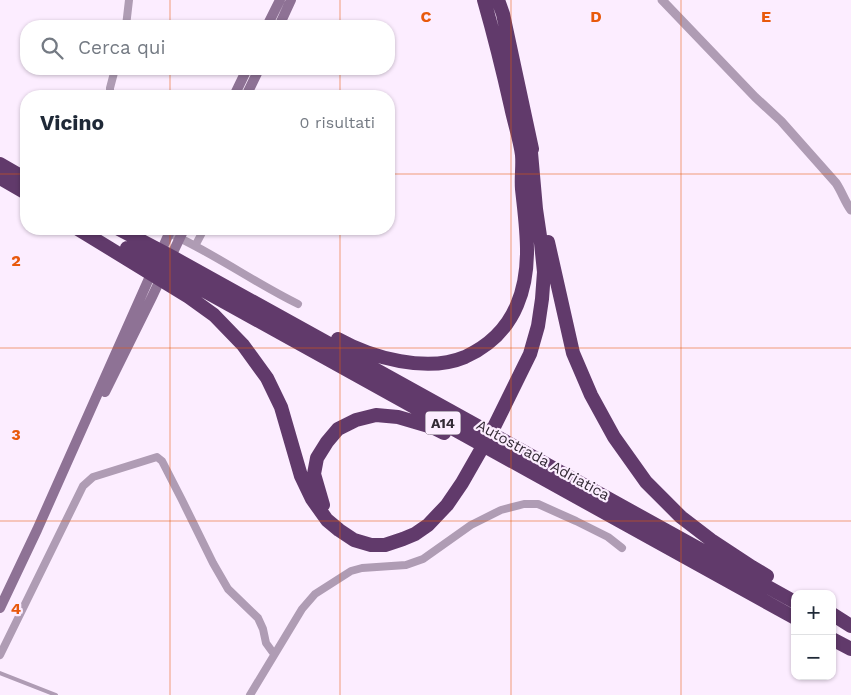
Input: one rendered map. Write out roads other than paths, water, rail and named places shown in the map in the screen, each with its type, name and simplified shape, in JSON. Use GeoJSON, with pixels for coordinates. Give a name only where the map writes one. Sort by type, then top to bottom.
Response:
{"type":"FeatureCollection","features":[{"type":"Feature","properties":{"kind":"highway"},"geometry":{"type":"LineString","coordinates":[[484,0],[536,209]]}},
{"type":"Feature","properties":{"kind":"highway"},"geometry":{"type":"LineString","coordinates":[[498,0],[503,14],[530,141],[540,209],[574,353],[591,395],[614,437],[646,482],[681,517],[711,540],[791,590]]}},
{"type":"Feature","properties":{"kind":"highway"},"geometry":{"type":"LineString","coordinates":[[88,235],[190,297],[214,316],[243,345],[267,378],[281,407],[301,476],[312,499],[328,520],[354,540],[372,545],[384,545],[415,534],[428,525],[447,505],[462,483],[507,402],[530,354],[538,326],[544,272],[530,141]]}},
{"type":"Feature","properties":{"kind":"highway"},"geometry":{"type":"LineString","coordinates":[[174,258],[250,292],[351,347],[376,356],[424,363],[446,363],[460,359],[486,346],[509,320],[518,304],[525,276],[527,256],[526,218],[522,187],[522,154]]}},
{"type":"Feature","properties":{"kind":"highway"},"geometry":{"type":"LineString","coordinates":[[0,164],[20,184]]}},
{"type":"Feature","properties":{"kind":"highway"},"geometry":{"type":"LineString","coordinates":[[0,178],[20,186]]}},
{"type":"Feature","properties":{"kind":"highway","name":"Autostrada Adriatica"},"geometry":{"type":"LineString","coordinates":[[103,235],[791,616]]}},
{"type":"Feature","properties":{"kind":"highway","name":"Autostrada Adriatica"},"geometry":{"type":"LineString","coordinates":[[130,235],[791,600]]}},
{"type":"Feature","properties":{"kind":"highway"},"geometry":{"type":"LineString","coordinates":[[328,520],[314,474],[317,458],[338,429],[356,420],[376,415],[398,417],[432,427],[588,504]]}},
{"type":"Feature","properties":{"kind":"highway"},"geometry":{"type":"LineString","coordinates":[[836,617],[851,626]]}},
{"type":"Feature","properties":{"kind":"highway"},"geometry":{"type":"LineString","coordinates":[[836,624],[851,633]]}},
{"type":"Feature","properties":{"kind":"highway"},"geometry":{"type":"LineString","coordinates":[[836,641],[851,649]]}},
{"type":"Feature","properties":{"kind":"main road"},"geometry":{"type":"LineString","coordinates":[[270,20],[280,0]]}},
{"type":"Feature","properties":{"kind":"main road"},"geometry":{"type":"LineString","coordinates":[[282,20],[291,0]]}},
{"type":"Feature","properties":{"kind":"main road"},"geometry":{"type":"LineString","coordinates":[[237,90],[244,75]]}},
{"type":"Feature","properties":{"kind":"main road"},"geometry":{"type":"LineString","coordinates":[[249,90],[256,75]]}},
{"type":"Feature","properties":{"kind":"main road"},"geometry":{"type":"LineString","coordinates":[[0,608],[24,559],[168,235]]}},
{"type":"Feature","properties":{"kind":"main road"},"geometry":{"type":"LineString","coordinates":[[37,530],[181,235]]}},
{"type":"Feature","properties":{"kind":"street"},"geometry":{"type":"LineString","coordinates":[[127,20],[129,0]]}},
{"type":"Feature","properties":{"kind":"street"},"geometry":{"type":"LineString","coordinates":[[662,0],[734,76],[792,132],[836,183],[851,210]]}},
{"type":"Feature","properties":{"kind":"street"},"geometry":{"type":"LineString","coordinates":[[110,90],[113,75]]}},
{"type":"Feature","properties":{"kind":"street"},"geometry":{"type":"LineString","coordinates":[[172,235],[232,266],[298,304]]}},
{"type":"Feature","properties":{"kind":"street"},"geometry":{"type":"LineString","coordinates":[[195,246],[201,235]]}},
{"type":"Feature","properties":{"kind":"street"},"geometry":{"type":"LineString","coordinates":[[0,655],[83,486],[93,477],[156,457],[162,461],[228,589],[258,618],[266,643],[274,654]]}},
{"type":"Feature","properties":{"kind":"street"},"geometry":{"type":"LineString","coordinates":[[250,695],[302,609],[315,594],[351,571],[362,568],[406,565],[423,559],[471,525],[501,510],[524,504],[538,504],[608,537],[622,548]]}},
{"type":"Feature","properties":{"kind":"lane"},"geometry":{"type":"LineString","coordinates":[[0,673],[56,695]]}}]}
